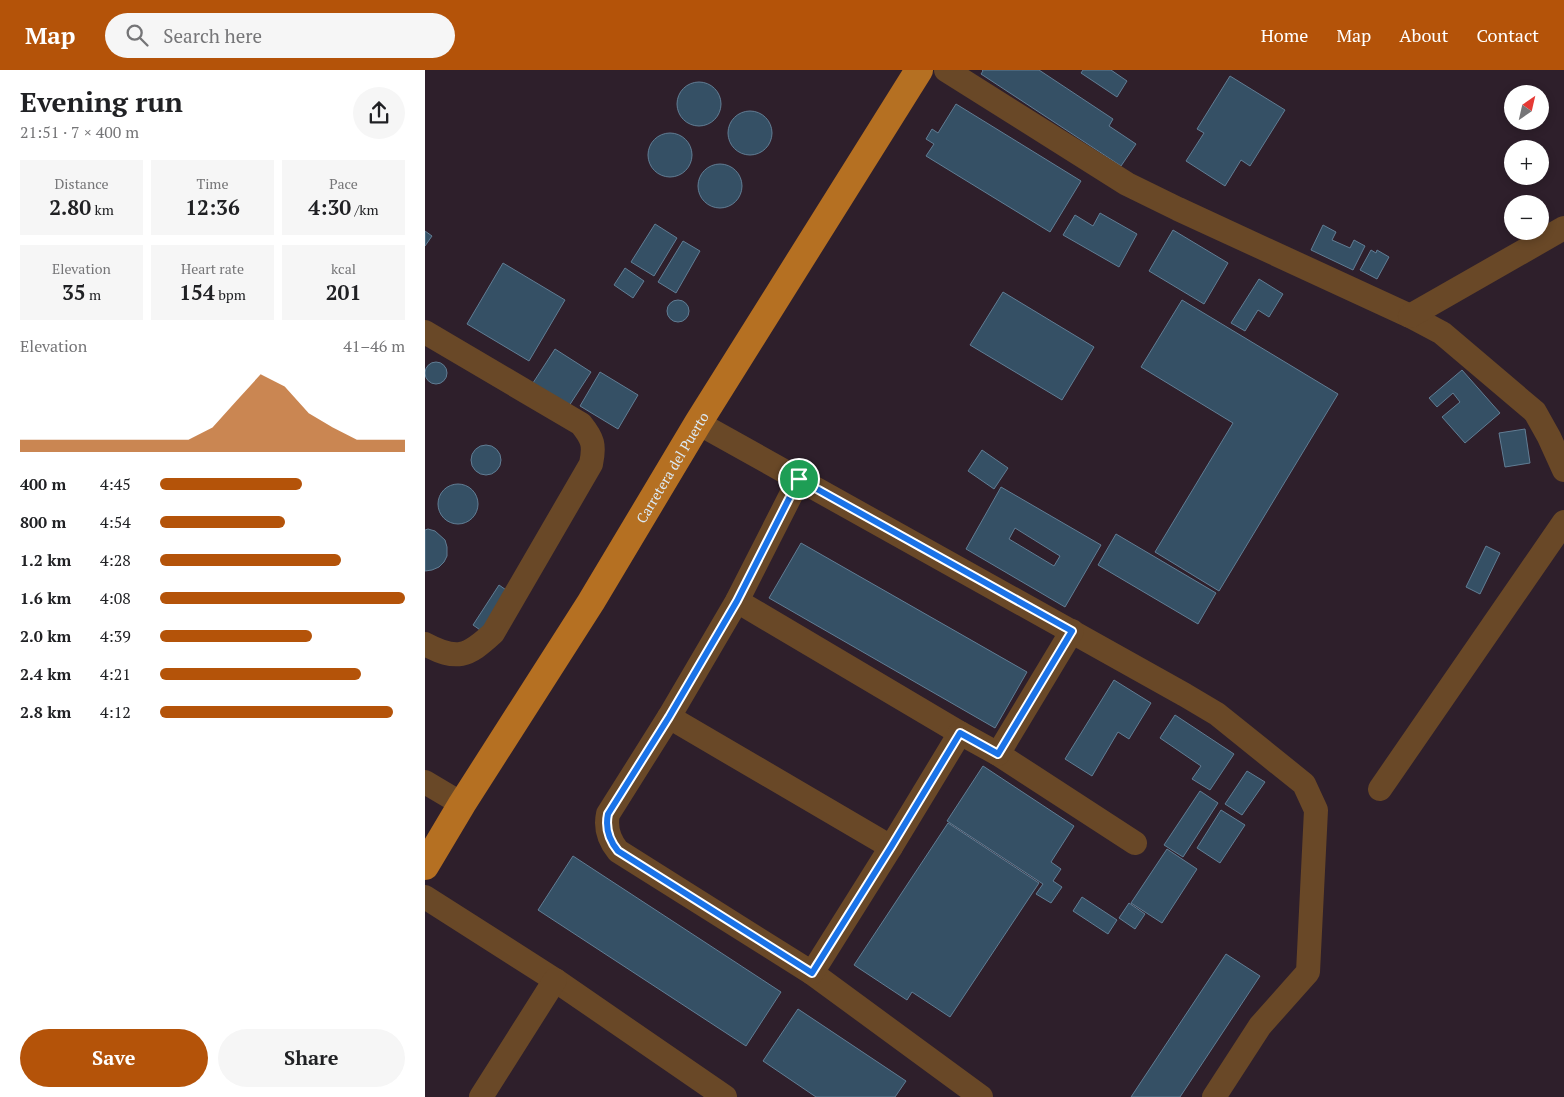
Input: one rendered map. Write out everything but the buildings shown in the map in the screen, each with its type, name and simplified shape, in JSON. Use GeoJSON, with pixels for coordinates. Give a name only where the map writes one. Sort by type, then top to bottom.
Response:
{"type":"FeatureCollection","features":[{"type":"Feature","properties":{"kind":"main road","name":"Carretera del Puerto"},"geometry":{"type":"LineString","coordinates":[[425,866],[462,804],[591,602],[698,423],[919,70]]}},
{"type":"Feature","properties":{"kind":"lane"},"geometry":{"type":"LineString","coordinates":[[946,70],[1127,184],[1411,316],[1442,333],[1535,412],[1564,470]]}},
{"type":"Feature","properties":{"kind":"lane"},"geometry":{"type":"LineString","coordinates":[[1411,316],[1564,228]]}},
{"type":"Feature","properties":{"kind":"lane"},"geometry":{"type":"LineString","coordinates":[[425,332],[581,424],[590,435],[594,449],[591,464],[493,633],[477,648],[457,656],[437,651],[425,644]]}},
{"type":"Feature","properties":{"kind":"lane"},"geometry":{"type":"LineString","coordinates":[[698,423],[1217,714],[1304,784],[1316,810],[1308,972],[1260,1026],[1214,1097]]}},
{"type":"Feature","properties":{"kind":"lane"},"geometry":{"type":"LineString","coordinates":[[799,479],[737,601],[669,717],[608,814],[606,825],[611,843],[618,851],[812,973],[981,1097]]}},
{"type":"Feature","properties":{"kind":"lane"},"geometry":{"type":"LineString","coordinates":[[1380,789],[1564,522]]}},
{"type":"Feature","properties":{"kind":"lane"},"geometry":{"type":"LineString","coordinates":[[737,601],[998,754],[1135,843]]}},
{"type":"Feature","properties":{"kind":"lane"},"geometry":{"type":"LineString","coordinates":[[998,754],[1072,631]]}},
{"type":"Feature","properties":{"kind":"lane"},"geometry":{"type":"LineString","coordinates":[[669,717],[891,847]]}},
{"type":"Feature","properties":{"kind":"lane"},"geometry":{"type":"LineString","coordinates":[[812,973],[960,733]]}},
{"type":"Feature","properties":{"kind":"lane"},"geometry":{"type":"LineString","coordinates":[[425,782],[462,804]]}},
{"type":"Feature","properties":{"kind":"lane"},"geometry":{"type":"LineString","coordinates":[[425,897],[555,980],[725,1097]]}},
{"type":"Feature","properties":{"kind":"lane"},"geometry":{"type":"LineString","coordinates":[[481,1097],[555,980]]}},
{"type":"Feature","properties":{"kind":"shaded area"},"geometry":{"type":"Polygon","coordinates":[[[425,70],[1564,70],[1564,1097],[425,1097],[425,70]]]}},
{"type":"Feature","properties":{"kind":"route"},"geometry":{"type":"LineString","coordinates":[[799,479],[1072,631],[998,754],[960,733],[812,973],[618,851],[611,843],[606,825],[608,814],[669,717],[737,601],[799,479]]}}]}
